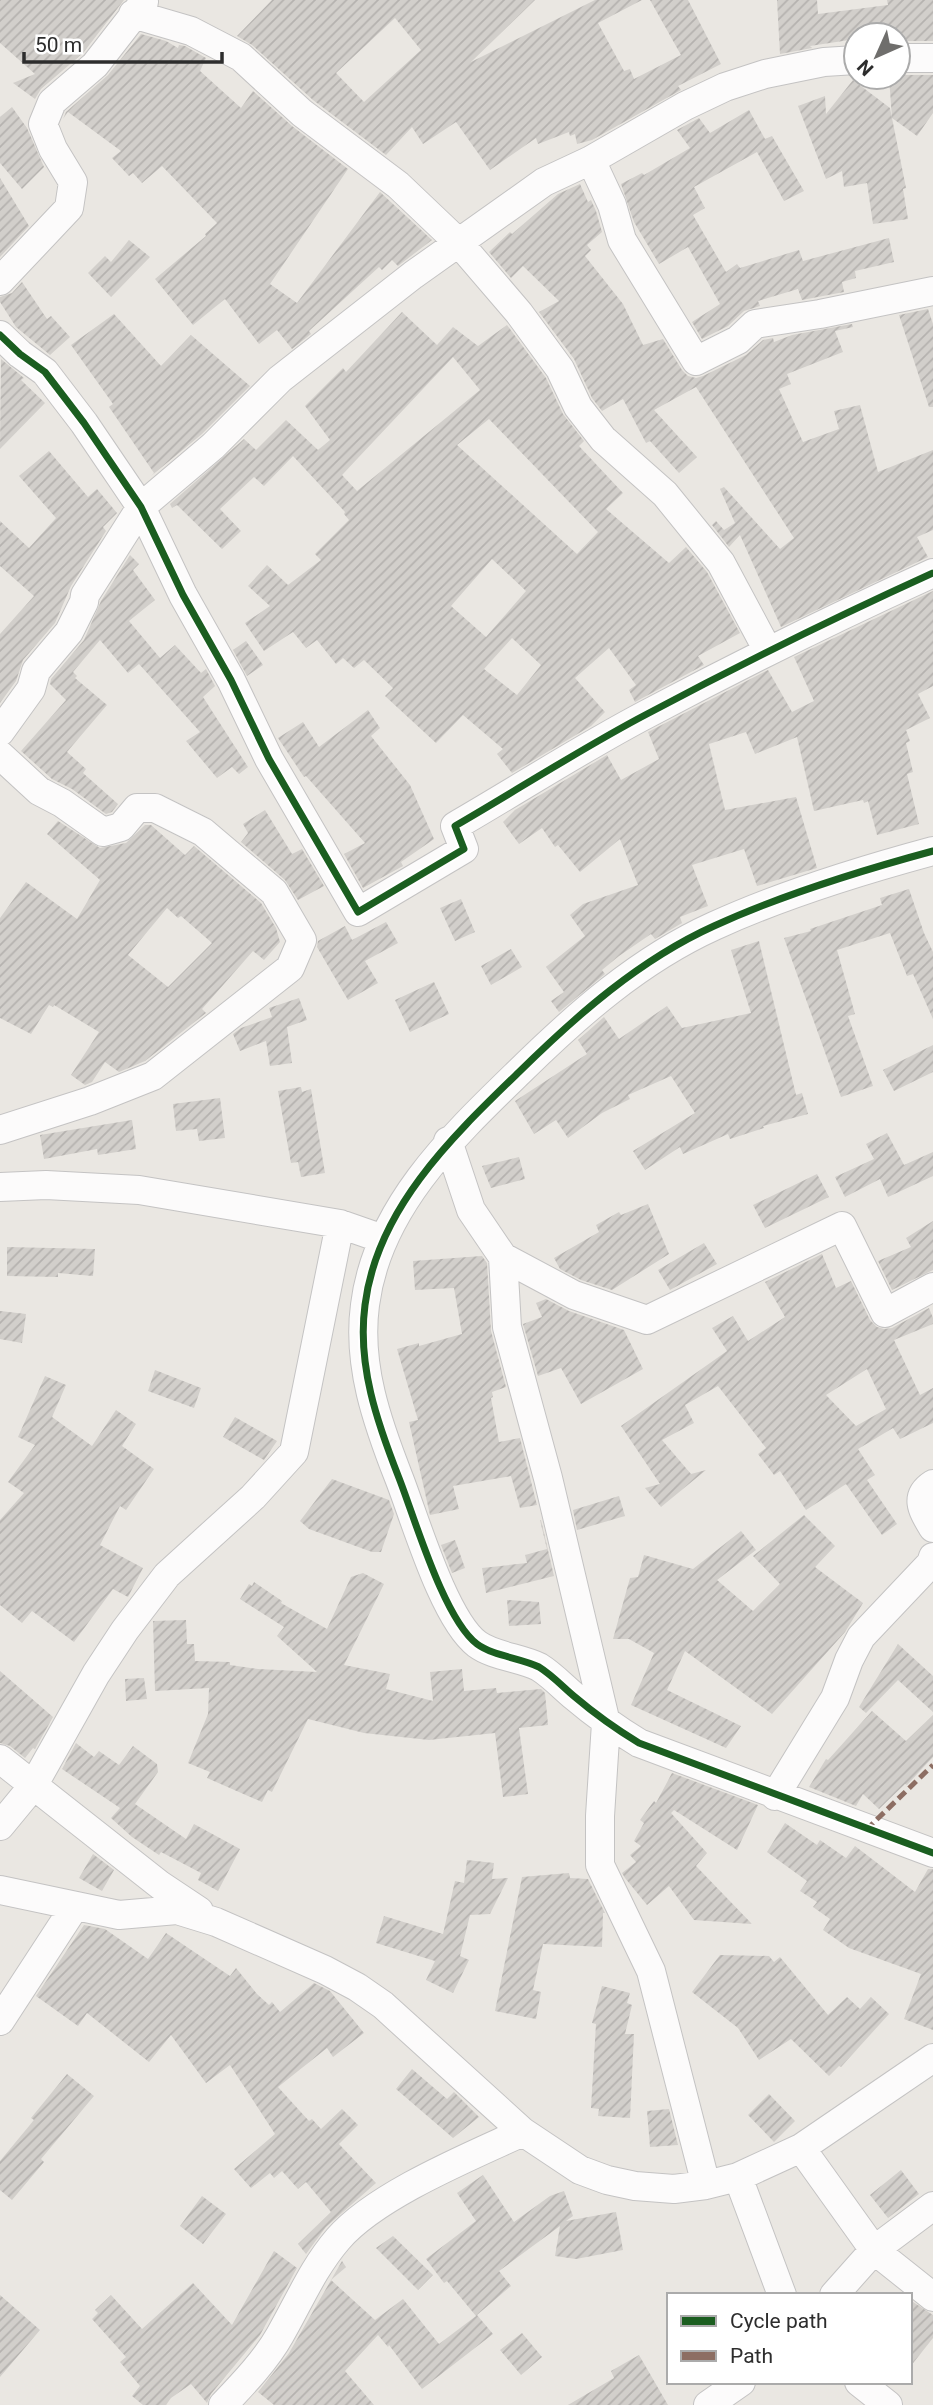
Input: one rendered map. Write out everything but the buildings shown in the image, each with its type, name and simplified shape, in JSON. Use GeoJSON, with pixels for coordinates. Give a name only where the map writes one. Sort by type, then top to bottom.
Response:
{"type":"FeatureCollection","features":[{"type":"Feature","properties":{"kind":"street"},"geometry":{"type":"LineString","coordinates":[[0,281],[69,208],[73,183],[53,149],[43,124],[52,102],[95,65],[139,7],[191,31],[241,57],[302,113],[398,185],[459,243],[519,313],[560,369],[578,407],[603,439],[665,494],[721,563],[768,651]]}},
{"type":"Feature","properties":{"kind":"street"},"geometry":{"type":"LineString","coordinates":[[912,58],[933,58]]}},
{"type":"Feature","properties":{"kind":"street"},"geometry":{"type":"LineString","coordinates":[[0,732],[31,689],[36,671],[69,632],[85,595],[141,507],[213,446],[280,379],[413,275],[544,182],[725,86],[776,71],[842,61]]}},
{"type":"Feature","properties":{"kind":"street"},"geometry":{"type":"LineString","coordinates":[[591,159],[612,205],[622,240],[696,361],[738,340],[755,324],[933,291]]}},
{"type":"Feature","properties":{"kind":"street"},"geometry":{"type":"LineString","coordinates":[[0,335],[45,372],[84,423],[141,507],[183,595],[231,680],[269,759],[358,912],[464,849],[455,826],[645,715],[768,651],[933,573]]}},
{"type":"Feature","properties":{"kind":"street"},"geometry":{"type":"LineString","coordinates":[[0,755],[39,791],[62,803],[103,832],[121,827],[137,808],[155,808],[203,832],[274,892],[302,940],[290,968],[153,1076],[90,1101],[0,1130]]}},
{"type":"Feature","properties":{"kind":"street"},"geometry":{"type":"LineString","coordinates":[[933,851],[818,886],[714,926],[659,955],[610,990],[561,1031],[448,1141],[415,1186],[383,1239],[365,1302],[363,1336],[365,1367],[373,1403],[391,1458],[450,1611],[477,1644],[540,1668],[606,1723],[639,1743],[933,1853]]}},
{"type":"Feature","properties":{"kind":"street"},"geometry":{"type":"LineString","coordinates":[[448,1141],[471,1210],[503,1257],[574,1295],[647,1320],[842,1226],[885,1313],[933,1287]]}},
{"type":"Feature","properties":{"kind":"street"},"geometry":{"type":"LineString","coordinates":[[0,1187],[46,1185],[139,1190],[340,1224],[383,1239]]}},
{"type":"Feature","properties":{"kind":"street"},"geometry":{"type":"LineString","coordinates":[[0,1826],[33,1786],[96,1674],[167,1575],[253,1497],[294,1452],[340,1224]]}},
{"type":"Feature","properties":{"kind":"street"},"geometry":{"type":"LineString","coordinates":[[503,1257],[507,1326],[548,1478],[606,1723],[600,1865],[651,1971],[706,2185]]}},
{"type":"Feature","properties":{"kind":"street"},"geometry":{"type":"LineString","coordinates":[[933,1484],[926,1488],[920,1499],[922,1510],[933,1528]]}},
{"type":"Feature","properties":{"kind":"street"},"geometry":{"type":"LineString","coordinates":[[775,1796],[835,1698],[861,1637],[931,1563],[933,1557]]}},
{"type":"Feature","properties":{"kind":"street"},"geometry":{"type":"LineString","coordinates":[[0,1759],[160,1885],[216,1922]]}},
{"type":"Feature","properties":{"kind":"street"},"geometry":{"type":"LineString","coordinates":[[0,1890],[127,1916],[155,1910],[177,1910],[216,1922],[325,1969],[358,1987],[383,2005],[523,2132],[580,2170],[635,2186],[674,2189],[738,2177],[802,2148],[933,2058]]}},
{"type":"Feature","properties":{"kind":"street"},"geometry":{"type":"LineString","coordinates":[[0,2021],[75,1906]]}},
{"type":"Feature","properties":{"kind":"street"},"geometry":{"type":"LineString","coordinates":[[223,2405],[279,2337],[313,2273],[340,2236],[363,2216],[410,2187],[523,2132]]}},
{"type":"Feature","properties":{"kind":"street"},"geometry":{"type":"LineString","coordinates":[[802,2148],[874,2250],[933,2297]]}},
{"type":"Feature","properties":{"kind":"street"},"geometry":{"type":"LineString","coordinates":[[738,2177],[781,2293]]}},
{"type":"Feature","properties":{"kind":"street"},"geometry":{"type":"LineString","coordinates":[[836,2293],[874,2250],[933,2206]]}},
{"type":"Feature","properties":{"kind":"street"},"geometry":{"type":"LineString","coordinates":[[862,2384],[888,2405]]}},
{"type":"Feature","properties":{"kind":"marked path"},"geometry":{"type":"LineString","coordinates":[[866,1830],[933,1765]]}},
{"type":"Feature","properties":{"kind":"cycle path"},"geometry":{"type":"LineString","coordinates":[[0,335],[45,372],[84,423],[141,507],[183,595],[231,680],[269,759],[358,912],[464,849],[455,826],[575,755],[753,659],[933,573]]}},
{"type":"Feature","properties":{"kind":"cycle path"},"geometry":{"type":"LineString","coordinates":[[933,851],[822,884],[714,926],[660,955],[586,1010],[469,1122],[422,1176],[385,1237],[372,1270],[363,1327],[366,1371],[383,1436],[442,1591],[453,1613],[477,1644],[539,1667],[598,1715],[639,1743],[933,1853]]}}]}
